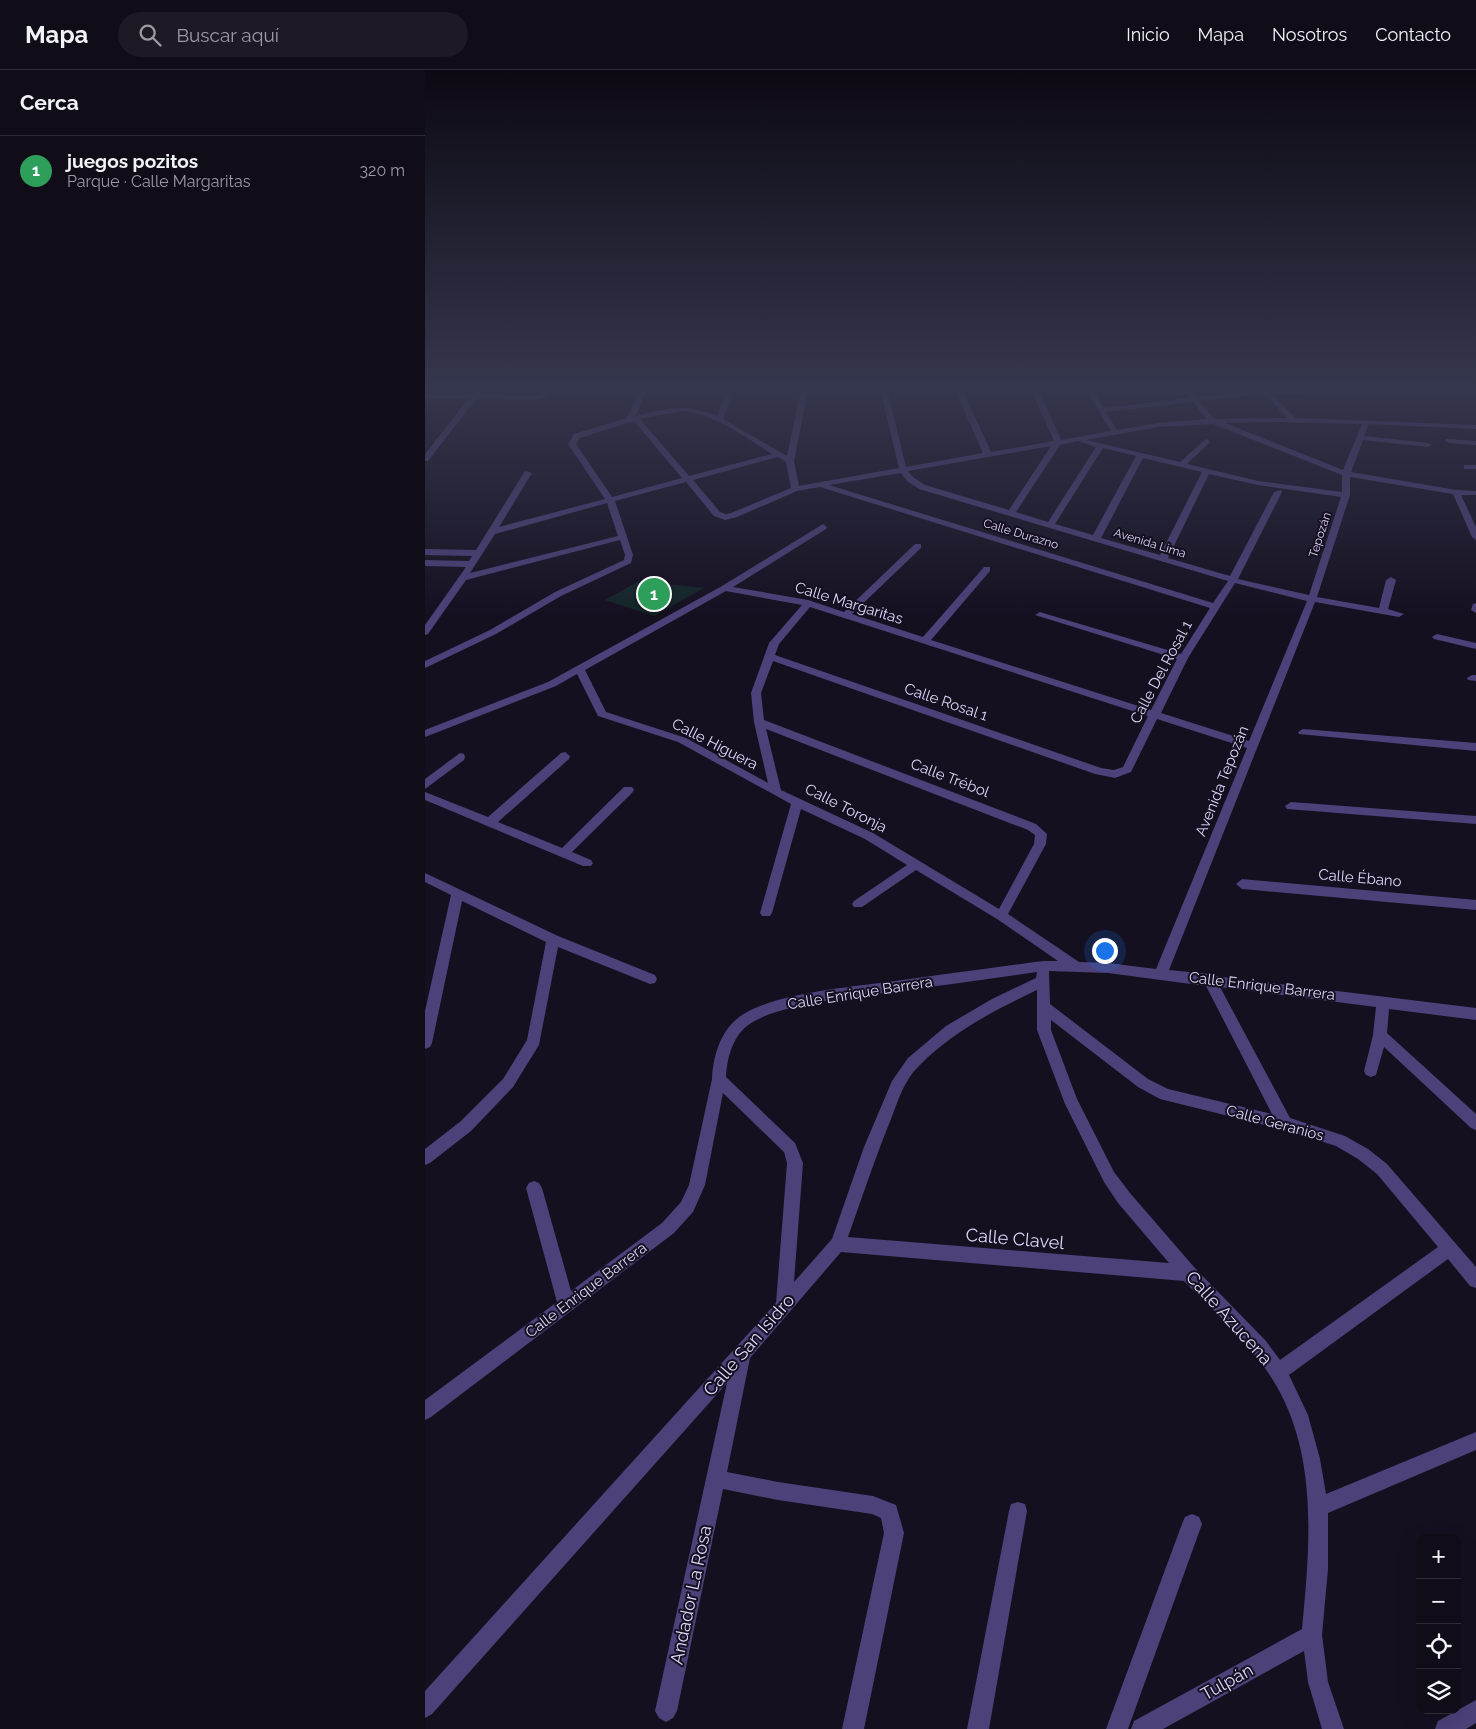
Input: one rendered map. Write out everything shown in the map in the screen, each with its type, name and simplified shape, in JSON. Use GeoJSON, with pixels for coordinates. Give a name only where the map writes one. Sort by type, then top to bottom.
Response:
{"type":"FeatureCollection","features":[{"type":"Feature","properties":{"kind":"street"},"geometry":{"type":"LineString","coordinates":[[425,665],[493,632],[558,594],[628,561],[629,555],[610,500],[584,462]]}},
{"type":"Feature","properties":{"kind":"street"},"geometry":{"type":"LineString","coordinates":[[672,462],[717,514],[725,516],[734,515],[795,489],[946,462]]}},
{"type":"Feature","properties":{"kind":"street"},"geometry":{"type":"LineString","coordinates":[[491,532],[749,462]]}},
{"type":"Feature","properties":{"kind":"street"},"geometry":{"type":"LineString","coordinates":[[790,462],[795,489]]}},
{"type":"Feature","properties":{"kind":"street"},"geometry":{"type":"LineString","coordinates":[[901,462],[903,470]]}},
{"type":"Feature","properties":{"kind":"street"},"geometry":{"type":"LineString","coordinates":[[1011,514],[1045,462]]}},
{"type":"Feature","properties":{"kind":"street"},"geometry":{"type":"LineString","coordinates":[[1050,526],[1090,462]]}},
{"type":"Feature","properties":{"kind":"street"},"geometry":{"type":"LineString","coordinates":[[1095,540],[1136,462]]}},
{"type":"Feature","properties":{"kind":"street"},"geometry":{"type":"LineString","coordinates":[[1176,462],[1258,482],[1346,495]]}},
{"type":"Feature","properties":{"kind":"street"},"geometry":{"type":"LineString","coordinates":[[1317,462],[1346,474],[1455,492],[1476,493]]}},
{"type":"Feature","properties":{"kind":"street","name":"Tepozán"},"geometry":{"type":"LineString","coordinates":[[1312,599],[1346,495],[1346,474],[1351,462]]}},
{"type":"Feature","properties":{"kind":"street"},"geometry":{"type":"LineString","coordinates":[[1467,467],[1476,468]]}},
{"type":"Feature","properties":{"kind":"street","name":"Avenida Lima"},"geometry":{"type":"LineString","coordinates":[[903,470],[910,479],[922,487],[1162,560],[1312,599],[1399,614]]}},
{"type":"Feature","properties":{"kind":"street"},"geometry":{"type":"LineString","coordinates":[[1162,560],[1207,470]]}},
{"type":"Feature","properties":{"kind":"street"},"geometry":{"type":"LineString","coordinates":[[425,632],[463,578],[528,473]]}},
{"type":"Feature","properties":{"kind":"street","name":"Calle Durazno"},"geometry":{"type":"LineString","coordinates":[[819,485],[1215,608]]}},
{"type":"Feature","properties":{"kind":"street","name":"Calle Del Rosal 1"},"geometry":{"type":"LineString","coordinates":[[1115,774],[1127,770],[1183,658],[1233,580],[1279,492]]}},
{"type":"Feature","properties":{"kind":"street"},"geometry":{"type":"LineString","coordinates":[[1455,492],[1476,537]]}},
{"type":"Feature","properties":{"kind":"street"},"geometry":{"type":"LineString","coordinates":[[425,734],[552,684],[725,588],[823,527]]}},
{"type":"Feature","properties":{"kind":"street"},"geometry":{"type":"LineString","coordinates":[[463,578],[623,537]]}},
{"type":"Feature","properties":{"kind":"street"},"geometry":{"type":"LineString","coordinates":[[846,615],[918,546]]}},
{"type":"Feature","properties":{"kind":"street"},"geometry":{"type":"LineString","coordinates":[[425,552],[479,553]]}},
{"type":"Feature","properties":{"kind":"street"},"geometry":{"type":"LineString","coordinates":[[425,563],[472,564]]}},
{"type":"Feature","properties":{"kind":"street"},"geometry":{"type":"LineString","coordinates":[[924,642],[987,569]]}},
{"type":"Feature","properties":{"kind":"street"},"geometry":{"type":"LineString","coordinates":[[1383,610],[1391,580]]}},
{"type":"Feature","properties":{"kind":"street","name":"Calle Margaritas"},"geometry":{"type":"LineString","coordinates":[[725,588],[808,603],[924,642],[1252,746]]}},
{"type":"Feature","properties":{"kind":"street","name":"Avenida Tepozán"},"geometry":{"type":"LineString","coordinates":[[1161,974],[1312,599]]}},
{"type":"Feature","properties":{"kind":"street"},"geometry":{"type":"LineString","coordinates":[[776,792],[759,722],[756,693],[774,643],[808,603]]}},
{"type":"Feature","properties":{"kind":"street"},"geometry":{"type":"LineString","coordinates":[[1040,615],[1183,658]]}},
{"type":"Feature","properties":{"kind":"street"},"geometry":{"type":"LineString","coordinates":[[1437,637],[1476,646]]}},
{"type":"Feature","properties":{"kind":"street","name":"Calle Rosal 1"},"geometry":{"type":"LineString","coordinates":[[768,656],[1090,768],[1115,774]]}},
{"type":"Feature","properties":{"kind":"street","name":"Calle Higuera"},"geometry":{"type":"LineString","coordinates":[[579,669],[602,714],[682,740],[776,792]]}},
{"type":"Feature","properties":{"kind":"street","name":"Calle Trébol"},"geometry":{"type":"LineString","coordinates":[[759,722],[1032,827],[1041,834],[1040,844],[1001,916]]}},
{"type":"Feature","properties":{"kind":"street"},"geometry":{"type":"LineString","coordinates":[[1303,732],[1476,747]]}},
{"type":"Feature","properties":{"kind":"street"},"geometry":{"type":"LineString","coordinates":[[490,822],[565,756]]}},
{"type":"Feature","properties":{"kind":"street"},"geometry":{"type":"LineString","coordinates":[[425,784],[460,757]]}},
{"type":"Feature","properties":{"kind":"street"},"geometry":{"type":"LineString","coordinates":[[564,853],[628,790]]}},
{"type":"Feature","properties":{"kind":"street","name":"Calle Toronja"},"geometry":{"type":"LineString","coordinates":[[776,792],[869,836],[1001,916],[1076,966]]}},
{"type":"Feature","properties":{"kind":"street"},"geometry":{"type":"LineString","coordinates":[[425,796],[587,863]]}},
{"type":"Feature","properties":{"kind":"street"},"geometry":{"type":"LineString","coordinates":[[766,913],[797,802]]}},
{"type":"Feature","properties":{"kind":"street"},"geometry":{"type":"LineString","coordinates":[[1291,806],[1476,820]]}},
{"type":"Feature","properties":{"kind":"street"},"geometry":{"type":"LineString","coordinates":[[858,904],[915,865]]}},
{"type":"Feature","properties":{"kind":"street"},"geometry":{"type":"LineString","coordinates":[[425,877],[553,940],[651,979]]}},
{"type":"Feature","properties":{"kind":"street","name":"Calle Ébano"},"geometry":{"type":"LineString","coordinates":[[1242,884],[1476,905]]}},
{"type":"Feature","properties":{"kind":"street"},"geometry":{"type":"LineString","coordinates":[[425,1043],[457,894]]}},
{"type":"Feature","properties":{"kind":"street"},"geometry":{"type":"LineString","coordinates":[[425,1158],[465,1126],[508,1083],[534,1041],[553,940]]}},
{"type":"Feature","properties":{"kind":"street","name":"Calle Enrique Barrera"},"geometry":{"type":"LineString","coordinates":[[425,1411],[668,1228],[687,1207],[697,1185],[719,1079],[720,1064],[728,1038],[742,1022],[763,1010],[825,996],[1043,973],[1076,966],[1209,979],[1476,1014]]}},
{"type":"Feature","properties":{"kind":"street","name":"Calle Azucena"},"geometry":{"type":"LineString","coordinates":[[1043,973],[1044,1030],[1070,1100],[1109,1177],[1124,1198],[1188,1273],[1260,1346],[1277,1372],[1299,1415],[1311,1459],[1319,1507],[1318,1569],[1312,1635],[1318,1682],[1333,1729]]}},
{"type":"Feature","properties":{"kind":"street","name":"Calle San Isidro"},"geometry":{"type":"LineString","coordinates":[[425,1707],[742,1354],[838,1244],[875,1139],[899,1081],[913,1062],[951,1030],[1043,973]]}},
{"type":"Feature","properties":{"kind":"street"},"geometry":{"type":"LineString","coordinates":[[1209,979],[1285,1124]]}},
{"type":"Feature","properties":{"kind":"street"},"geometry":{"type":"LineString","coordinates":[[1371,1071],[1380,1035],[1383,1001]]}},
{"type":"Feature","properties":{"kind":"street","name":"Calle Geranios"},"geometry":{"type":"LineString","coordinates":[[1044,1007],[1143,1083],[1165,1094],[1285,1124],[1340,1141],[1363,1154],[1381,1169],[1476,1280]]}},
{"type":"Feature","properties":{"kind":"street"},"geometry":{"type":"LineString","coordinates":[[1380,1035],[1476,1123]]}},
{"type":"Feature","properties":{"kind":"street"},"geometry":{"type":"LineString","coordinates":[[719,1079],[790,1148],[795,1163],[784,1304]]}},
{"type":"Feature","properties":{"kind":"street"},"geometry":{"type":"LineString","coordinates":[[534,1188],[566,1305]]}},
{"type":"Feature","properties":{"kind":"street","name":"Calle Clavel"},"geometry":{"type":"LineString","coordinates":[[838,1244],[1188,1273]]}},
{"type":"Feature","properties":{"kind":"street"},"geometry":{"type":"LineString","coordinates":[[1277,1372],[1449,1249]]}},
{"type":"Feature","properties":{"kind":"street","name":"Andador La Rosa"},"geometry":{"type":"LineString","coordinates":[[666,1711],[742,1354]]}},
{"type":"Feature","properties":{"kind":"street"},"geometry":{"type":"LineString","coordinates":[[1319,1507],[1476,1441]]}},
{"type":"Feature","properties":{"kind":"street"},"geometry":{"type":"LineString","coordinates":[[717,1478],[777,1490],[873,1505],[889,1512],[894,1533],[853,1729]]}},
{"type":"Feature","properties":{"kind":"street"},"geometry":{"type":"LineString","coordinates":[[978,1729],[1018,1511]]}},
{"type":"Feature","properties":{"kind":"street"},"geometry":{"type":"LineString","coordinates":[[1117,1729],[1192,1524]]}},
{"type":"Feature","properties":{"kind":"street","name":"Tulpán"},"geometry":{"type":"LineString","coordinates":[[1142,1729],[1312,1635]]}},
{"type":"Feature","properties":{"kind":"street"},"geometry":{"type":"LineString","coordinates":[[1445,1729],[1476,1712]]}},
{"type":"Feature","properties":{"kind":"shaded area"},"geometry":{"type":"Polygon","coordinates":[[[639,581],[704,588],[654,616],[605,600],[639,581]]]}},
{"type":"Feature","properties":{"kind":"place","name":"juegos pozitos"},"geometry":{"type":"Point","coordinates":[654,594]}}]}
